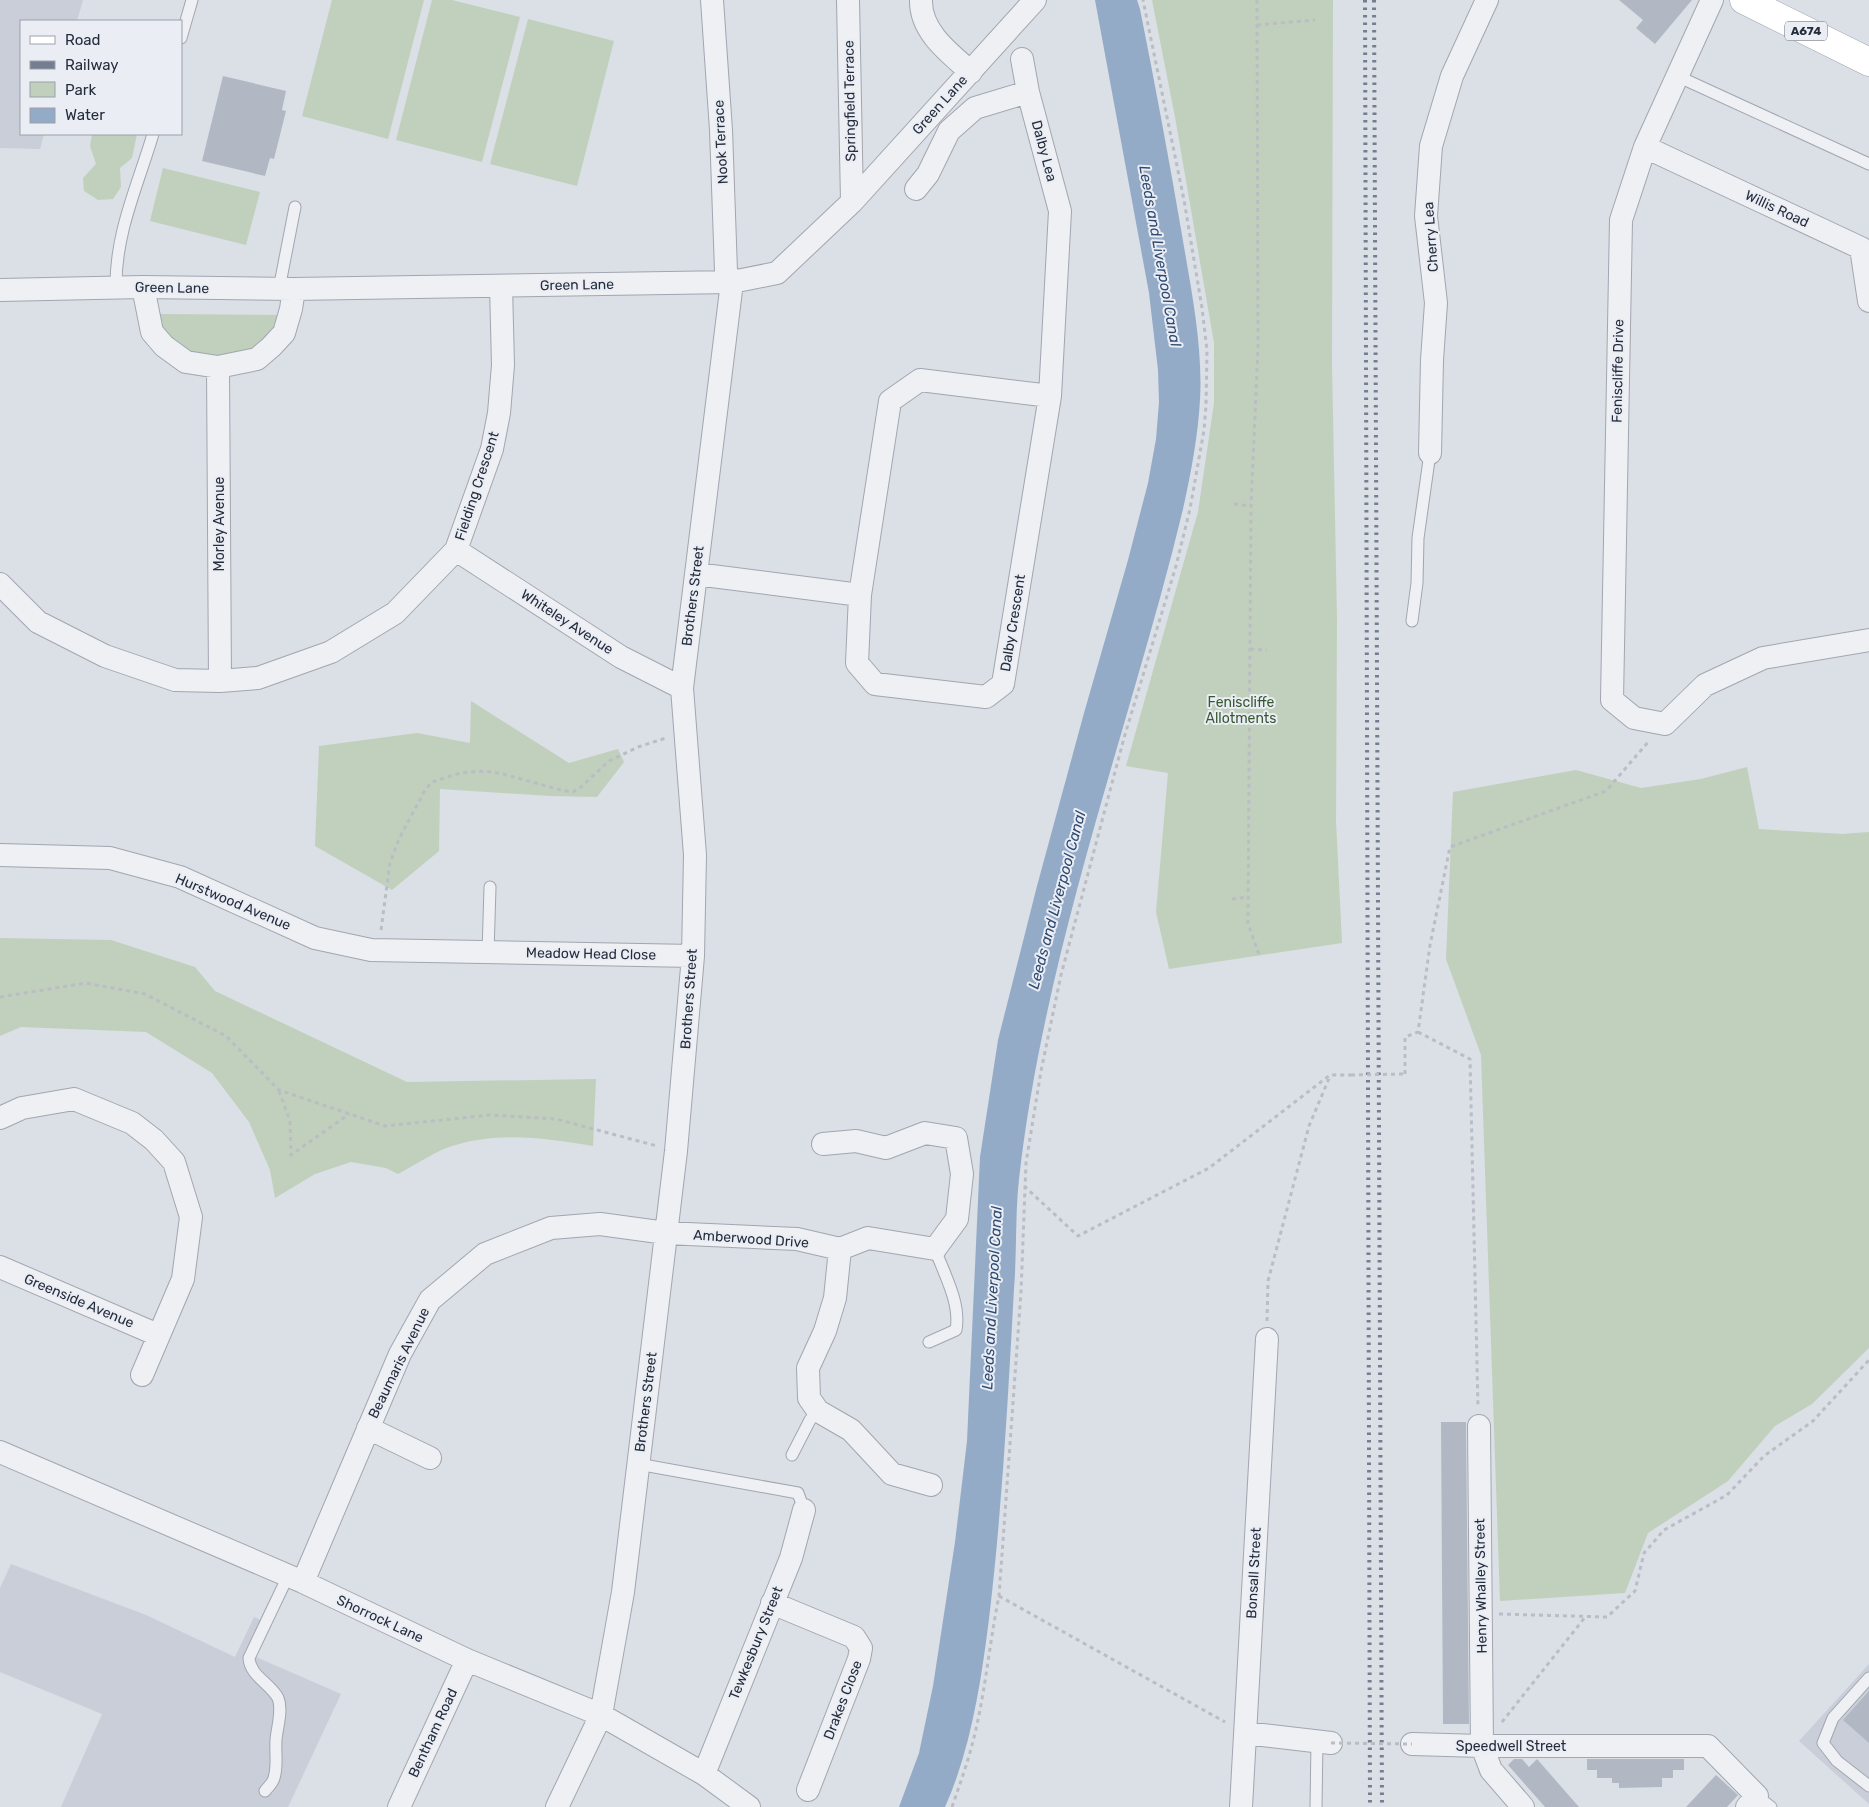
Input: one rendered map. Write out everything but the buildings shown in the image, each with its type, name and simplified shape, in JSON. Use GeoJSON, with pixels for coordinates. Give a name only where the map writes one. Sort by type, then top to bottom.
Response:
{"type":"FeatureCollection","features":[{"type":"Feature","properties":{"kind":"main road","name":"A674"},"geometry":{"type":"LineString","coordinates":[[1744,0],[1869,62]]}},
{"type":"Feature","properties":{"kind":"street","name":"Nook Terrace"},"geometry":{"type":"LineString","coordinates":[[712,0],[721,130],[726,271],[732,282]]}},
{"type":"Feature","properties":{"kind":"street","name":"Springfield Terrace"},"geometry":{"type":"LineString","coordinates":[[848,0],[852,202]]}},
{"type":"Feature","properties":{"kind":"street"},"geometry":{"type":"LineString","coordinates":[[921,0],[920,9],[929,29],[942,47],[971,72]]}},
{"type":"Feature","properties":{"kind":"street","name":"Green Lane"},"geometry":{"type":"LineString","coordinates":[[0,290],[143,287],[286,289],[732,282],[777,273],[852,202],[1035,0]]}},
{"type":"Feature","properties":{"kind":"street","name":"Cherry Lea"},"geometry":{"type":"LineString","coordinates":[[1430,453],[1432,360],[1436,303],[1426,216],[1432,146],[1452,76],[1487,0]]}},
{"type":"Feature","properties":{"kind":"street","name":"Feniscliffe Drive"},"geometry":{"type":"LineString","coordinates":[[1664,724],[1634,718],[1612,700],[1621,220],[1645,147],[1712,0]]}},
{"type":"Feature","properties":{"kind":"street","name":"Dalby Lea"},"geometry":{"type":"LineString","coordinates":[[1022,59],[1028,92],[1060,211]]}},
{"type":"Feature","properties":{"kind":"street"},"geometry":{"type":"LineString","coordinates":[[916,189],[928,174],[949,131],[975,108],[1028,92]]}},
{"type":"Feature","properties":{"kind":"street","name":"Willis Road"},"geometry":{"type":"LineString","coordinates":[[1645,147],[1861,248],[1869,301]]}},
{"type":"Feature","properties":{"kind":"street","name":"Dalby Crescent"},"geometry":{"type":"LineString","coordinates":[[1050,396],[920,380],[890,401],[860,595],[858,662],[875,684],[986,697],[1003,684],[1050,396],[1060,211]]}},
{"type":"Feature","properties":{"kind":"street","name":"Brothers Street"},"geometry":{"type":"LineString","coordinates":[[557,1807],[601,1715],[623,1592],[676,1151],[693,956],[695,855],[682,688],[732,282]]}},
{"type":"Feature","properties":{"kind":"street","name":"Fielding Crescent"},"geometry":{"type":"LineString","coordinates":[[0,584],[38,622],[105,656],[174,680],[220,681],[258,678],[331,652],[395,614],[456,550],[492,449],[499,413],[503,365],[501,286]]}},
{"type":"Feature","properties":{"kind":"street"},"geometry":{"type":"LineString","coordinates":[[143,287],[152,332],[164,346],[186,362],[218,367],[257,359],[284,333],[291,309],[286,289]]}},
{"type":"Feature","properties":{"kind":"street","name":"Morley Avenue"},"geometry":{"type":"LineString","coordinates":[[218,367],[220,681]]}},
{"type":"Feature","properties":{"kind":"street","name":"Whiteley Avenue"},"geometry":{"type":"LineString","coordinates":[[456,550],[621,656],[682,688]]}},
{"type":"Feature","properties":{"kind":"street"},"geometry":{"type":"LineString","coordinates":[[696,574],[860,595]]}},
{"type":"Feature","properties":{"kind":"street"},"geometry":{"type":"LineString","coordinates":[[1664,724],[1705,685],[1763,658],[1869,640]]}},
{"type":"Feature","properties":{"kind":"street","name":"Hurstwood Avenue"},"geometry":{"type":"LineString","coordinates":[[0,855],[110,858],[180,877],[315,938]]}},
{"type":"Feature","properties":{"kind":"street","name":"Meadow Head Close"},"geometry":{"type":"LineString","coordinates":[[315,938],[371,950],[693,956]]}},
{"type":"Feature","properties":{"kind":"street"},"geometry":{"type":"LineString","coordinates":[[0,1118],[22,1108],[74,1098],[132,1123],[154,1140],[174,1162],[191,1217],[183,1279],[142,1375]]}},
{"type":"Feature","properties":{"kind":"street"},"geometry":{"type":"LineString","coordinates":[[823,1144],[856,1141],[886,1148],[925,1134],[956,1138],[962,1174],[957,1219],[935,1249],[868,1238],[840,1249],[835,1298],[824,1331],[808,1368],[809,1398],[818,1411],[850,1430],[892,1474],[931,1485]]}},
{"type":"Feature","properties":{"kind":"street","name":"Beaumaris Avenue"},"geometry":{"type":"LineString","coordinates":[[296,1579],[368,1428],[400,1354],[430,1300],[486,1254],[551,1228],[600,1224],[666,1233]]}},
{"type":"Feature","properties":{"kind":"street","name":"Amberwood Drive"},"geometry":{"type":"LineString","coordinates":[[666,1233],[797,1239],[840,1249]]}},
{"type":"Feature","properties":{"kind":"street","name":"Greenside Avenue"},"geometry":{"type":"LineString","coordinates":[[0,1268],[158,1335]]}},
{"type":"Feature","properties":{"kind":"street","name":"Bonsall Street"},"geometry":{"type":"LineString","coordinates":[[1242,1807],[1267,1339]]}},
{"type":"Feature","properties":{"kind":"street","name":"Henry Whalley Street"},"geometry":{"type":"LineString","coordinates":[[1479,1426],[1482,1746]]}},
{"type":"Feature","properties":{"kind":"street"},"geometry":{"type":"LineString","coordinates":[[368,1428],[430,1458]]}},
{"type":"Feature","properties":{"kind":"street","name":"Shorrock Lane"},"geometry":{"type":"LineString","coordinates":[[0,1452],[296,1579],[467,1660],[601,1715],[704,1774],[749,1807]]}},
{"type":"Feature","properties":{"kind":"street","name":"Tewkesbury Street"},"geometry":{"type":"LineString","coordinates":[[704,1774],[791,1558],[804,1510]]}},
{"type":"Feature","properties":{"kind":"street","name":"Drakes Close"},"geometry":{"type":"LineString","coordinates":[[772,1603],[854,1637],[861,1648],[859,1659],[808,1790]]}},
{"type":"Feature","properties":{"kind":"street","name":"Bentham Road"},"geometry":{"type":"LineString","coordinates":[[399,1807],[467,1660]]}},
{"type":"Feature","properties":{"kind":"street"},"geometry":{"type":"LineString","coordinates":[[1246,1733],[1324,1742]]}},
{"type":"Feature","properties":{"kind":"street","name":"Speedwell Street"},"geometry":{"type":"LineString","coordinates":[[1412,1744],[1482,1746],[1708,1746],[1758,1803]]}},
{"type":"Feature","properties":{"kind":"street"},"geometry":{"type":"LineString","coordinates":[[1482,1746],[1491,1770],[1523,1807]]}},
{"type":"Feature","properties":{"kind":"lane"},"geometry":{"type":"LineString","coordinates":[[182,35],[192,0]]}},
{"type":"Feature","properties":{"kind":"lane"},"geometry":{"type":"LineString","coordinates":[[1677,76],[1869,164]]}},
{"type":"Feature","properties":{"kind":"lane"},"geometry":{"type":"LineString","coordinates":[[116,288],[116,269],[123,228],[129,203],[153,135]]}},
{"type":"Feature","properties":{"kind":"lane"},"geometry":{"type":"LineString","coordinates":[[286,289],[295,207]]}},
{"type":"Feature","properties":{"kind":"lane"},"geometry":{"type":"LineString","coordinates":[[1412,620],[1418,538],[1430,453]]}},
{"type":"Feature","properties":{"kind":"lane"},"geometry":{"type":"LineString","coordinates":[[488,953],[490,887]]}},
{"type":"Feature","properties":{"kind":"lane"},"geometry":{"type":"LineString","coordinates":[[930,1342],[956,1330],[957,1321],[956,1306],[935,1249]]}},
{"type":"Feature","properties":{"kind":"lane"},"geometry":{"type":"LineString","coordinates":[[792,1455],[810,1420],[818,1411]]}},
{"type":"Feature","properties":{"kind":"lane"},"geometry":{"type":"LineString","coordinates":[[638,1464],[798,1493],[804,1510]]}},
{"type":"Feature","properties":{"kind":"lane"},"geometry":{"type":"LineString","coordinates":[[265,1791],[274,1780],[280,1706],[273,1691],[254,1671],[249,1658],[296,1579]]}},
{"type":"Feature","properties":{"kind":"lane"},"geometry":{"type":"LineString","coordinates":[[1869,1678],[1833,1718],[1823,1743],[1836,1761],[1869,1786]]}},
{"type":"Feature","properties":{"kind":"lane"},"geometry":{"type":"LineString","coordinates":[[1316,1807],[1324,1742]]}},
{"type":"Feature","properties":{"kind":"path"},"geometry":{"type":"LineString","coordinates":[[952,1807],[976,1731],[988,1667],[992,1628],[999,1596],[1022,1292],[1024,1186],[1041,1071],[1061,974],[1124,738],[1176,566],[1190,509],[1204,430],[1207,350],[1202,308],[1184,200],[1143,0]]}},
{"type":"Feature","properties":{"kind":"path"},"geometry":{"type":"LineString","coordinates":[[1257,0],[1258,347],[1251,506],[1248,924],[1259,955]]}},
{"type":"Feature","properties":{"kind":"path"},"geometry":{"type":"LineString","coordinates":[[1257,25],[1315,20]]}},
{"type":"Feature","properties":{"kind":"path"},"geometry":{"type":"LineString","coordinates":[[1234,504],[1251,506]]}},
{"type":"Feature","properties":{"kind":"path"},"geometry":{"type":"LineString","coordinates":[[1250,648],[1267,650]]}},
{"type":"Feature","properties":{"kind":"path"},"geometry":{"type":"LineString","coordinates":[[1418,1032],[1430,945],[1450,847],[1606,792],[1664,724]]}},
{"type":"Feature","properties":{"kind":"path"},"geometry":{"type":"LineString","coordinates":[[379,950],[390,863],[398,839],[425,790],[432,782],[460,773],[485,771],[573,792],[581,787],[608,761],[638,747],[685,731]]}},
{"type":"Feature","properties":{"kind":"path"},"geometry":{"type":"LineString","coordinates":[[1232,899],[1248,897]]}},
{"type":"Feature","properties":{"kind":"path"},"geometry":{"type":"LineString","coordinates":[[0,997],[86,983],[145,994],[226,1036],[278,1090],[290,1121],[291,1155],[349,1114]]}},
{"type":"Feature","properties":{"kind":"path"},"geometry":{"type":"LineString","coordinates":[[1024,1186],[1078,1236],[1209,1168],[1330,1075],[1405,1074],[1405,1037],[1418,1032],[1470,1059],[1479,1426]]}},
{"type":"Feature","properties":{"kind":"path"},"geometry":{"type":"LineString","coordinates":[[1267,1339],[1268,1281],[1309,1126],[1330,1075]]}},
{"type":"Feature","properties":{"kind":"path"},"geometry":{"type":"LineString","coordinates":[[278,1090],[385,1126],[490,1114],[556,1120],[676,1151]]}},
{"type":"Feature","properties":{"kind":"path"},"geometry":{"type":"LineString","coordinates":[[1481,1613],[1608,1617],[1635,1592],[1644,1553],[1664,1530],[1727,1495],[1764,1456],[1812,1421],[1869,1360]]}},
{"type":"Feature","properties":{"kind":"path"},"geometry":{"type":"LineString","coordinates":[[999,1596],[1246,1733]]}},
{"type":"Feature","properties":{"kind":"path"},"geometry":{"type":"LineString","coordinates":[[1482,1746],[1586,1616]]}},
{"type":"Feature","properties":{"kind":"path"},"geometry":{"type":"LineString","coordinates":[[1324,1742],[1412,1744]]}},
{"type":"Feature","properties":{"kind":"shaded area"},"geometry":{"type":"Polygon","coordinates":[[[0,0],[83,0],[77,20],[20,20],[20,135],[44,135],[40,149],[0,148],[0,0]]]}},
{"type":"Feature","properties":{"kind":"shaded area"},"geometry":{"type":"Polygon","coordinates":[[[11,1564],[146,1615],[235,1657],[254,1617],[271,1625],[256,1657],[341,1694],[288,1807],[61,1807],[102,1714],[0,1672],[0,1588],[11,1564]]]}},
{"type":"Feature","properties":{"kind":"shaded area"},"geometry":{"type":"Polygon","coordinates":[[[1869,1664],[1869,1804],[1799,1741],[1869,1664]]]}},
{"type":"Feature","properties":{"kind":"green space"},"geometry":{"type":"Polygon","coordinates":[[[332,0],[424,0],[388,139],[302,116],[332,0]]]}},
{"type":"Feature","properties":{"kind":"green space"},"geometry":{"type":"Polygon","coordinates":[[[432,0],[452,0],[520,17],[482,162],[396,140],[432,0]]]}},
{"type":"Feature","properties":{"kind":"green space","name":"Feniscliffe Allotments"},"geometry":{"type":"Polygon","coordinates":[[[1152,0],[1333,0],[1332,364],[1337,619],[1336,821],[1342,943],[1169,969],[1156,912],[1168,773],[1126,766],[1198,512],[1214,403],[1214,343],[1175,117],[1152,0]]]}},
{"type":"Feature","properties":{"kind":"green space"},"geometry":{"type":"Polygon","coordinates":[[[528,19],[614,41],[577,186],[490,164],[528,19]]]}},
{"type":"Feature","properties":{"kind":"green space"},"geometry":{"type":"Polygon","coordinates":[[[92,135],[137,135],[132,158],[120,168],[121,187],[113,199],[98,200],[84,191],[83,178],[96,164],[90,146],[92,135]]]}},
{"type":"Feature","properties":{"kind":"green space"},"geometry":{"type":"Polygon","coordinates":[[[163,168],[260,192],[246,245],[150,221],[163,168]]]}},
{"type":"Feature","properties":{"kind":"green space"},"geometry":{"type":"Polygon","coordinates":[[[160,314],[283,315],[264,346],[217,358],[181,349],[162,331],[160,314]]]}},
{"type":"Feature","properties":{"kind":"green space"},"geometry":{"type":"Polygon","coordinates":[[[471,701],[569,763],[618,749],[624,762],[597,797],[440,789],[439,851],[392,890],[315,846],[319,746],[417,733],[470,743],[471,701]]]}},
{"type":"Feature","properties":{"kind":"green space"},"geometry":{"type":"Polygon","coordinates":[[[1747,767],[1759,829],[1843,834],[1869,832],[1869,1348],[1812,1404],[1775,1426],[1728,1481],[1648,1533],[1625,1593],[1500,1601],[1481,1055],[1446,959],[1453,792],[1576,770],[1641,788],[1701,779],[1747,767]]]}},
{"type":"Feature","properties":{"kind":"green space"},"geometry":{"type":"Polygon","coordinates":[[[0,938],[111,940],[195,967],[215,991],[407,1082],[596,1079],[593,1146],[522,1137],[470,1141],[439,1151],[398,1174],[386,1168],[351,1162],[315,1174],[275,1198],[270,1170],[249,1122],[212,1073],[146,1032],[21,1027],[0,1036],[0,938]]]}},
{"type":"Feature","properties":{"kind":"water","name":"Leeds and Liverpool Canal"},"geometry":{"type":"Polygon","coordinates":[[[1095,0],[1137,0],[1140,9],[1172,178],[1198,338],[1200,400],[1198,427],[1189,482],[1172,553],[1066,930],[1039,1054],[1028,1116],[1018,1193],[1015,1275],[998,1537],[986,1643],[974,1715],[962,1762],[945,1807],[899,1807],[919,1753],[933,1686],[955,1542],[967,1441],[980,1157],[998,1040],[1037,886],[1128,560],[1148,483],[1156,439],[1159,402],[1158,370],[1149,293],[1095,0]]]}},
{"type":"Feature","properties":{"kind":"railway"},"geometry":{"type":"LineString","coordinates":[[1365,0],[1370,1807]]}},
{"type":"Feature","properties":{"kind":"railway"},"geometry":{"type":"LineString","coordinates":[[1374,0],[1382,1807]]}}]}
